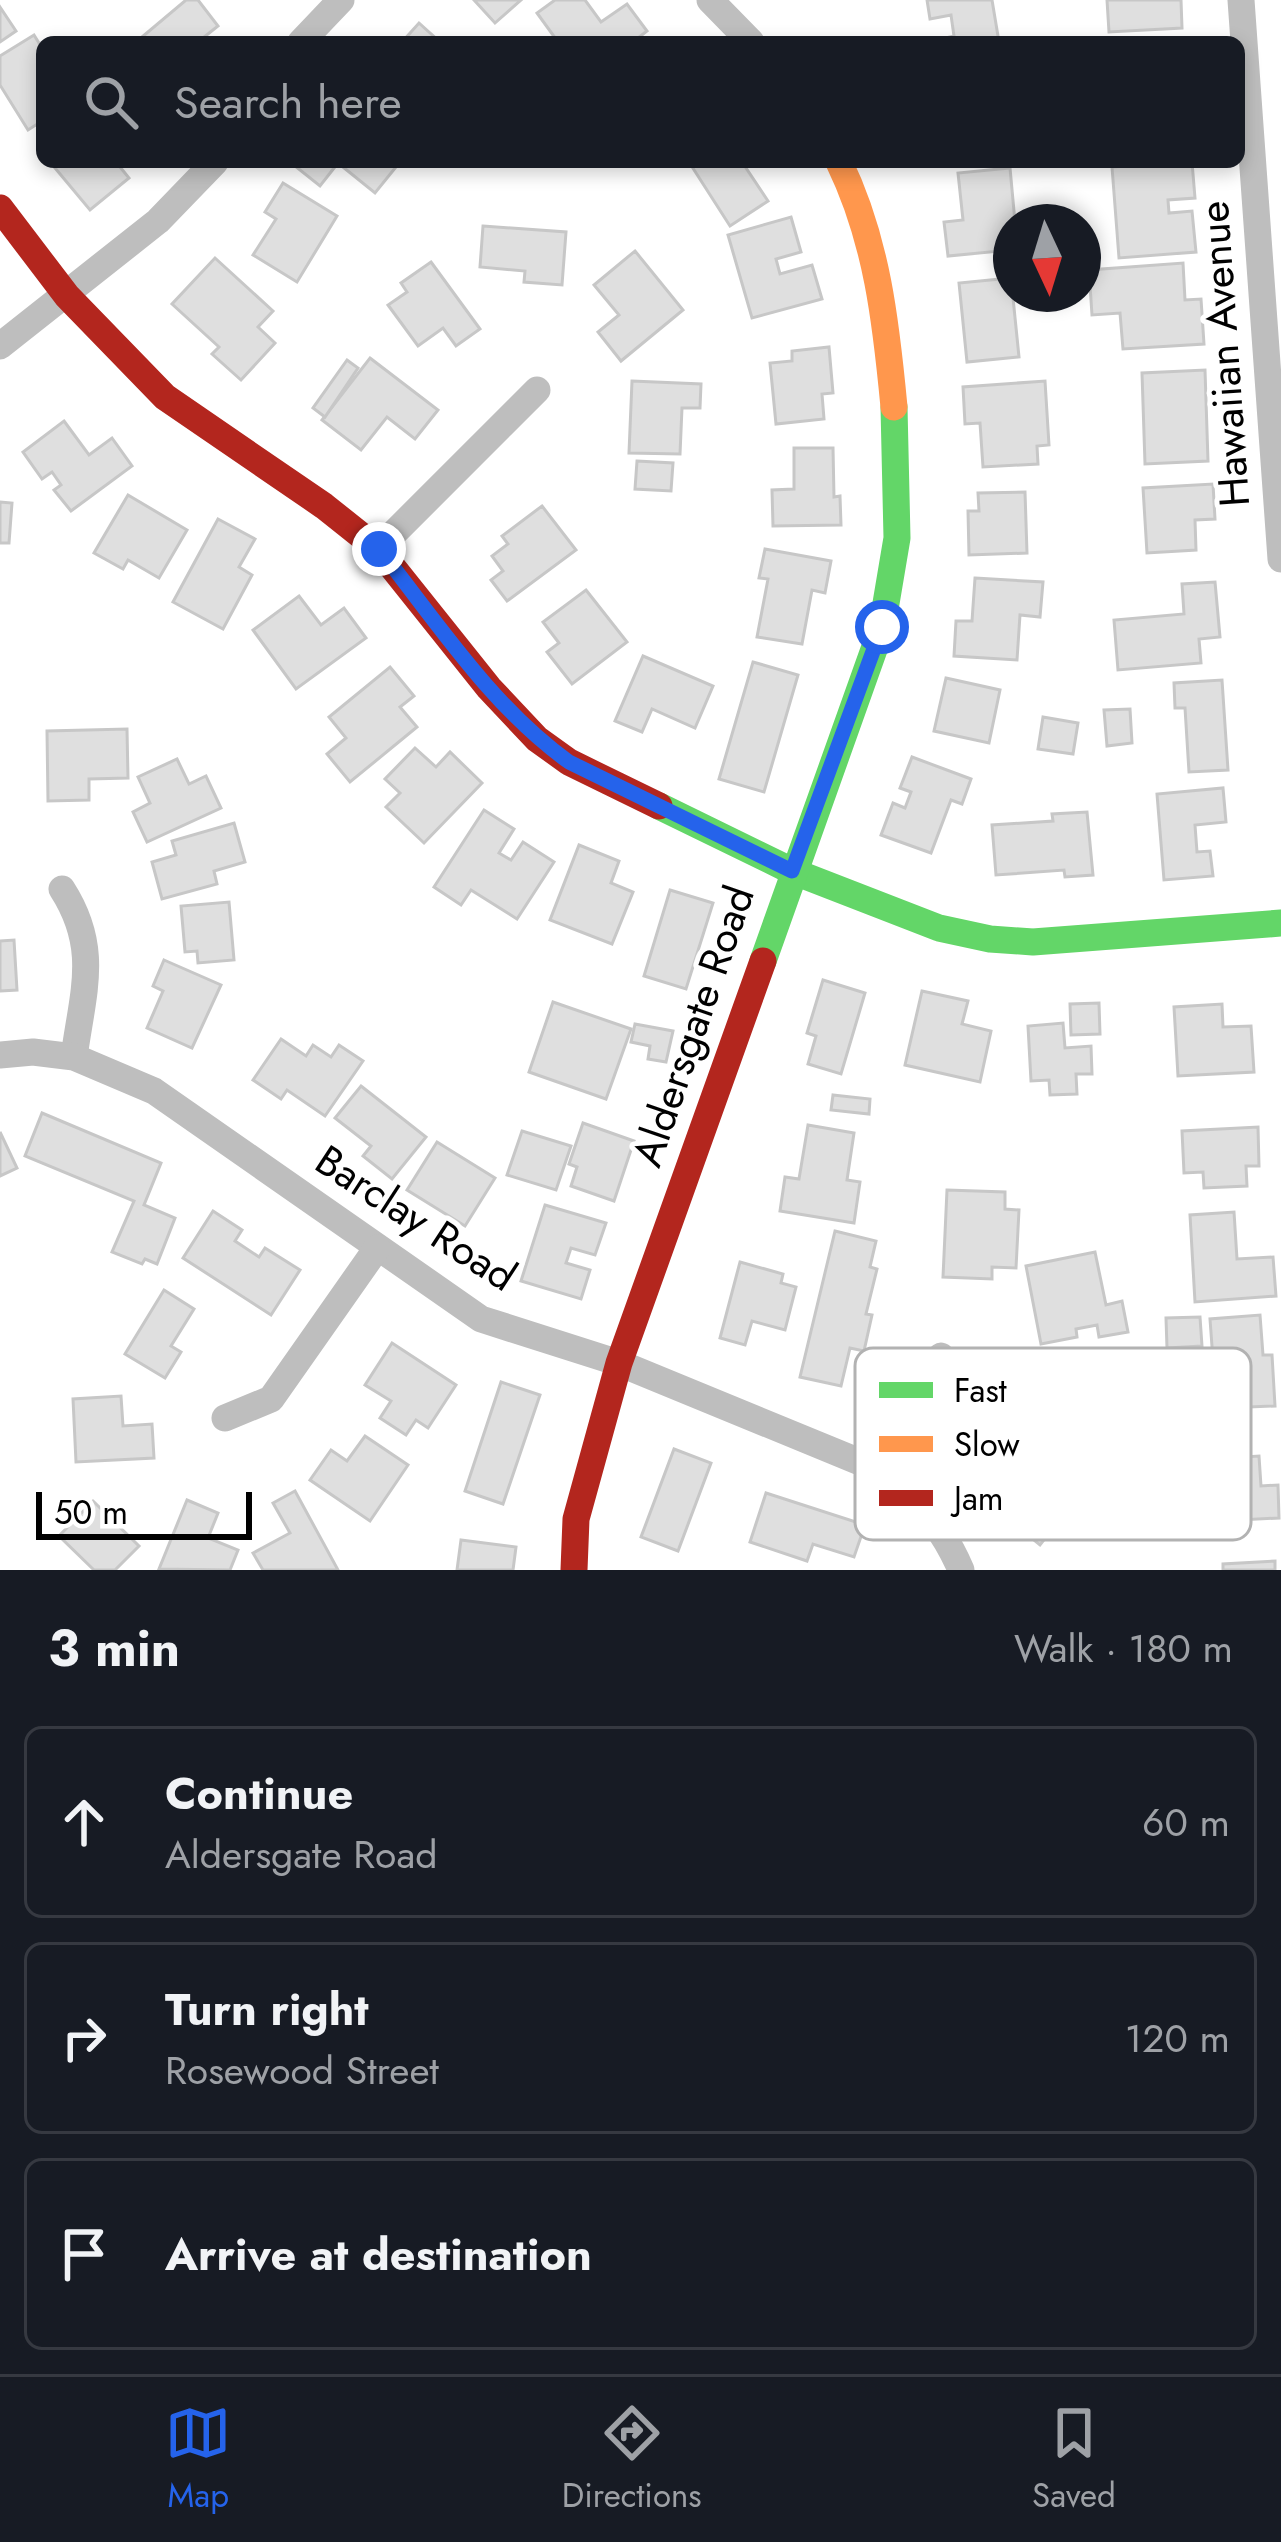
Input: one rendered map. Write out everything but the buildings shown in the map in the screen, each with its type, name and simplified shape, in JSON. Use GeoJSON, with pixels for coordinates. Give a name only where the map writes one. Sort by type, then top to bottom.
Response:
{"type":"FeatureCollection","features":[{"type":"Feature","properties":{"kind":"street"},"geometry":{"type":"LineString","coordinates":[[307,36],[341,0]]}},
{"type":"Feature","properties":{"kind":"street"},"geometry":{"type":"LineString","coordinates":[[710,0],[745,36]]}},
{"type":"Feature","properties":{"kind":"street","name":"Hawaiian Avenue"},"geometry":{"type":"LineString","coordinates":[[1241,0],[1243,36]]}},
{"type":"Feature","properties":{"kind":"street","name":"Hawaiian Avenue"},"geometry":{"type":"LineString","coordinates":[[1245,59],[1281,559]]}},
{"type":"Feature","properties":{"kind":"street"},"geometry":{"type":"LineString","coordinates":[[1250,133],[1281,130]]}},
{"type":"Feature","properties":{"kind":"street"},"geometry":{"type":"LineString","coordinates":[[0,346],[158,220],[209,168]]}},
{"type":"Feature","properties":{"kind":"street","name":"Aldersgate Road"},"geometry":{"type":"LineString","coordinates":[[574,1570],[576,1519],[619,1363],[894,583],[900,527],[898,455],[884,293],[858,196],[842,168]]}},
{"type":"Feature","properties":{"kind":"street"},"geometry":{"type":"LineString","coordinates":[[0,208],[67,296],[165,397],[379,549],[489,688],[537,740],[569,762],[792,871],[939,928],[1034,942],[1281,922]]}},
{"type":"Feature","properties":{"kind":"street"},"geometry":{"type":"LineString","coordinates":[[379,549],[537,390]]}},
{"type":"Feature","properties":{"kind":"street"},"geometry":{"type":"LineString","coordinates":[[62,889],[82,927],[88,953],[74,1057]]}},
{"type":"Feature","properties":{"kind":"street","name":"Barclay Road"},"geometry":{"type":"LineString","coordinates":[[0,1054],[74,1057],[154,1090],[481,1319],[619,1363],[855,1460]]}},
{"type":"Feature","properties":{"kind":"street"},"geometry":{"type":"LineString","coordinates":[[225,1418],[272,1399],[377,1248]]}},
{"type":"Feature","properties":{"kind":"street","name":"Barclay Road"},"geometry":{"type":"LineString","coordinates":[[945,1540],[961,1570]]}},
{"type":"Feature","properties":{"kind":"traffic: fast"},"geometry":{"type":"LineString","coordinates":[[763,961],[882,627],[897,538],[894,407]]}},
{"type":"Feature","properties":{"kind":"traffic: fast"},"geometry":{"type":"LineString","coordinates":[[659,806],[792,871],[939,928],[990,939],[1033,942],[1281,923]]}},
{"type":"Feature","properties":{"kind":"traffic: slow"},"geometry":{"type":"LineString","coordinates":[[842,168],[871,251],[894,407]]}},
{"type":"Feature","properties":{"kind":"traffic: jam"},"geometry":{"type":"LineString","coordinates":[[0,208],[67,296],[165,397],[324,506],[378,549],[489,688],[537,739],[569,762],[659,806]]}},
{"type":"Feature","properties":{"kind":"traffic: jam"},"geometry":{"type":"LineString","coordinates":[[574,1570],[576,1519],[619,1363],[763,961]]}},
{"type":"Feature","properties":{"kind":"route"},"geometry":{"type":"LineString","coordinates":[[379,549],[489,688],[537,740],[569,762],[792,871],[882,627]]}}]}
